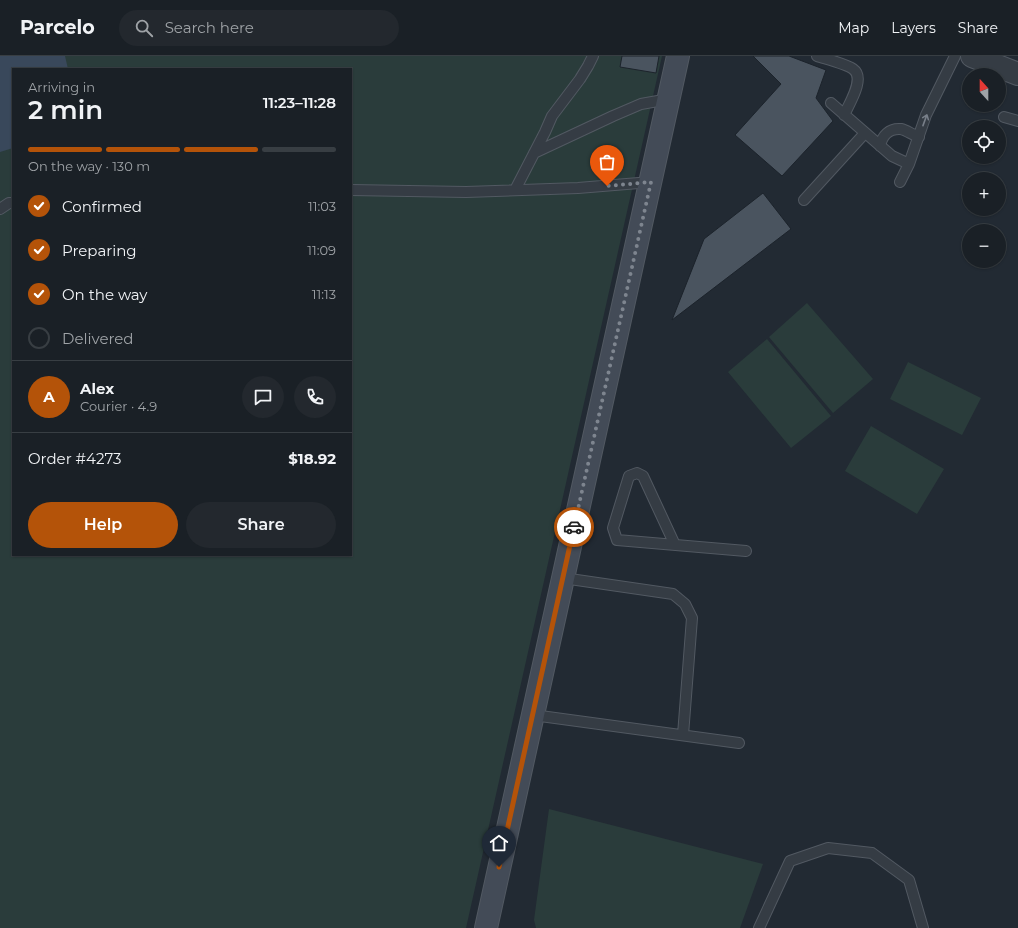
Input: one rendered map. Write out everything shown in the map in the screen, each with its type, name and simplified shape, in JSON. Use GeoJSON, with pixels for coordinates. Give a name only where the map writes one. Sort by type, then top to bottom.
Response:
{"type":"FeatureCollection","features":[{"type":"Feature","properties":{"kind":"main road"},"geometry":{"type":"LineString","coordinates":[[486,928],[678,56]]}},
{"type":"Feature","properties":{"kind":"street"},"geometry":{"type":"LineString","coordinates":[[972,56],[1017,69]]}},
{"type":"Feature","properties":{"kind":"lane"},"geometry":{"type":"LineString","coordinates":[[515,190],[552,116],[580,79],[593,56]]}},
{"type":"Feature","properties":{"kind":"lane"},"geometry":{"type":"LineString","coordinates":[[817,56],[853,68],[858,74],[855,92],[844,115]]}},
{"type":"Feature","properties":{"kind":"lane"},"geometry":{"type":"LineString","coordinates":[[900,182],[909,164],[926,115],[955,56]]}},
{"type":"Feature","properties":{"kind":"lane"},"geometry":{"type":"LineString","coordinates":[[534,154],[641,104],[669,100]]}},
{"type":"Feature","properties":{"kind":"lane"},"geometry":{"type":"LineString","coordinates":[[831,103],[892,156],[909,164]]}},
{"type":"Feature","properties":{"kind":"lane"},"geometry":{"type":"LineString","coordinates":[[1004,117],[1018,121]]}},
{"type":"Feature","properties":{"kind":"lane"},"geometry":{"type":"LineString","coordinates":[[880,146],[881,139],[886,133],[893,130],[901,129],[919,137]]}},
{"type":"Feature","properties":{"kind":"lane"},"geometry":{"type":"LineString","coordinates":[[804,200],[865,133]]}},
{"type":"Feature","properties":{"kind":"lane"},"geometry":{"type":"LineString","coordinates":[[352,190],[466,192],[578,188],[651,182]]}},
{"type":"Feature","properties":{"kind":"lane"},"geometry":{"type":"LineString","coordinates":[[0,208],[12,203]]}},
{"type":"Feature","properties":{"kind":"lane"},"geometry":{"type":"LineString","coordinates":[[675,545],[644,476],[637,473],[629,476],[613,528],[617,540],[675,545],[746,551]]}},
{"type":"Feature","properties":{"kind":"lane"},"geometry":{"type":"LineString","coordinates":[[563,578],[673,594],[686,604],[692,618],[683,735]]}},
{"type":"Feature","properties":{"kind":"lane"},"geometry":{"type":"LineString","coordinates":[[533,715],[738,743]]}},
{"type":"Feature","properties":{"kind":"lane"},"geometry":{"type":"LineString","coordinates":[[762,926],[790,861],[828,848],[872,853],[909,880],[923,928]]}},
{"type":"Feature","properties":{"kind":"shaded area"},"geometry":{"type":"Polygon","coordinates":[[[0,56],[662,56],[466,928],[0,928],[0,56]]]}},
{"type":"Feature","properties":{"kind":"shaded area"},"geometry":{"type":"Polygon","coordinates":[[[807,303],[873,379],[833,413],[769,337],[807,303]]]}},
{"type":"Feature","properties":{"kind":"shaded area"},"geometry":{"type":"Polygon","coordinates":[[[767,339],[831,416],[791,448],[728,372],[767,339]]]}},
{"type":"Feature","properties":{"kind":"shaded area"},"geometry":{"type":"Polygon","coordinates":[[[908,362],[981,398],[962,435],[890,399],[908,362]]]}},
{"type":"Feature","properties":{"kind":"shaded area"},"geometry":{"type":"Polygon","coordinates":[[[871,426],[944,469],[917,514],[845,471],[871,426]]]}},
{"type":"Feature","properties":{"kind":"shaded area"},"geometry":{"type":"Polygon","coordinates":[[[549,809],[763,864],[740,928],[536,928],[534,920],[549,809]]]}},
{"type":"Feature","properties":{"kind":"water"},"geometry":{"type":"Polygon","coordinates":[[[0,56],[65,56],[68,68],[12,68],[12,148],[0,152],[0,56]]]}},
{"type":"Feature","properties":{"kind":"building"},"geometry":{"type":"Polygon","coordinates":[[[622,56],[659,56],[656,73],[620,67],[622,56]]]}},
{"type":"Feature","properties":{"kind":"building"},"geometry":{"type":"Polygon","coordinates":[[[753,56],[789,56],[826,70],[816,98],[833,121],[782,176],[735,135],[781,84],[753,56]]]}},
{"type":"Feature","properties":{"kind":"building"},"geometry":{"type":"Polygon","coordinates":[[[763,193],[791,229],[672,320],[704,239],[763,193]]]}},
{"type":"Feature","properties":{"kind":"way so far"},"geometry":{"type":"LineString","coordinates":[[574,527],[651,182],[607,186]]}},
{"type":"Feature","properties":{"kind":"route"},"geometry":{"type":"LineString","coordinates":[[499,867],[574,527]]}}]}
